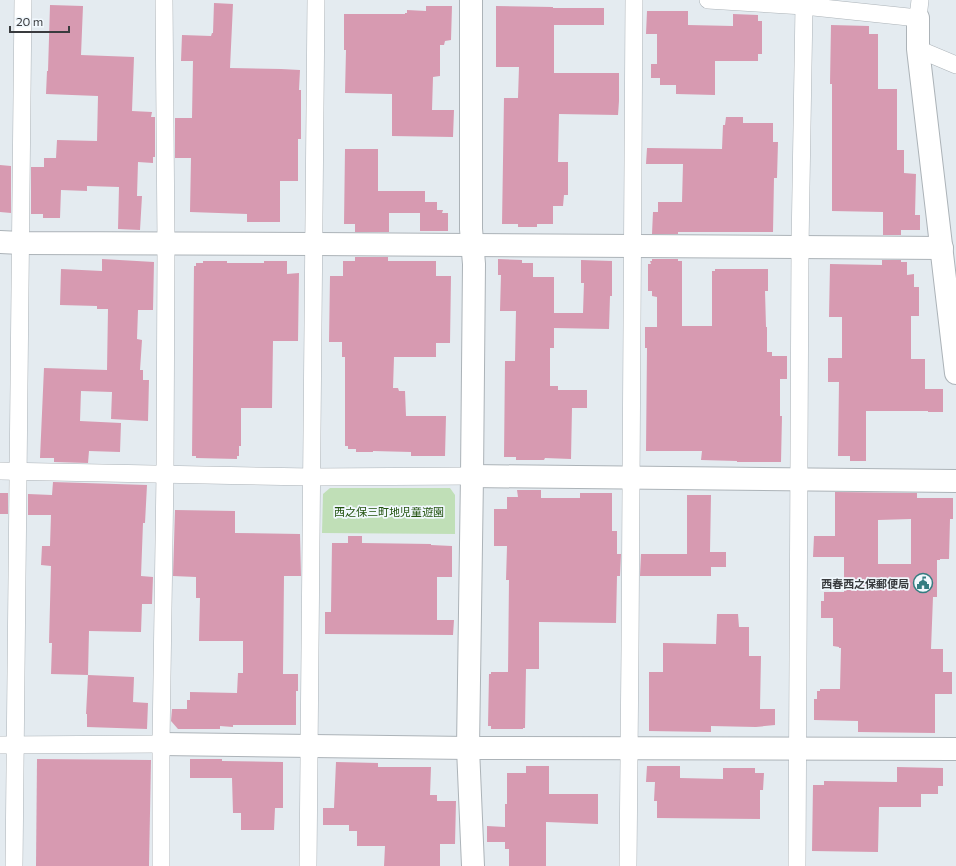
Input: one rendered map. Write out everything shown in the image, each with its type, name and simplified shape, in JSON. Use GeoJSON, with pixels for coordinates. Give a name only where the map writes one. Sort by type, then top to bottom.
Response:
{"type":"FeatureCollection","features":[{"type":"Feature","properties":{"kind":"street"},"geometry":{"type":"LineString","coordinates":[[14,866],[8,745],[19,471],[10,243],[23,0]]}},
{"type":"Feature","properties":{"kind":"street"},"geometry":{"type":"LineString","coordinates":[[161,866],[166,244],[164,0]]}},
{"type":"Feature","properties":{"kind":"street"},"geometry":{"type":"LineString","coordinates":[[308,866],[316,0]]}},
{"type":"Feature","properties":{"kind":"street"},"geometry":{"type":"LineString","coordinates":[[471,0],[471,229],[474,264],[468,748],[473,866]]}},
{"type":"Feature","properties":{"kind":"street"},"geometry":{"type":"LineString","coordinates":[[628,866],[634,0]]}},
{"type":"Feature","properties":{"kind":"street"},"geometry":{"type":"LineString","coordinates":[[708,0],[804,6],[919,9],[918,49],[956,373]]}},
{"type":"Feature","properties":{"kind":"street"},"geometry":{"type":"LineString","coordinates":[[797,866],[800,247],[804,6]]}},
{"type":"Feature","properties":{"kind":"street"},"geometry":{"type":"LineString","coordinates":[[918,49],[956,65]]}},
{"type":"Feature","properties":{"kind":"street"},"geometry":{"type":"LineString","coordinates":[[10,243],[942,248]]}},
{"type":"Feature","properties":{"kind":"street"},"geometry":{"type":"LineString","coordinates":[[0,471],[311,478],[472,476],[956,481]]}},
{"type":"Feature","properties":{"kind":"street"},"geometry":{"type":"LineString","coordinates":[[8,745],[162,744],[468,748],[956,749]]}},
{"type":"Feature","properties":{"kind":"green space","name":"西之保三町地児童遊園"},"geometry":{"type":"Polygon","coordinates":[[[330,488],[450,488],[455,495],[455,534],[322,533],[323,494],[330,488]]]}},
{"type":"Feature","properties":{"kind":"building"},"geometry":{"type":"Polygon","coordinates":[[[214,3],[233,4],[230,68],[300,70],[299,90],[301,90],[301,139],[298,139],[298,181],[280,181],[280,222],[247,222],[247,214],[190,212],[191,158],[175,158],[175,118],[192,118],[193,61],[181,61],[182,35],[211,36],[213,33],[214,3]]]}},
{"type":"Feature","properties":{"kind":"building"},"geometry":{"type":"Polygon","coordinates":[[[50,5],[83,6],[81,55],[134,57],[132,111],[152,112],[151,117],[155,117],[155,157],[153,157],[153,163],[138,162],[137,196],[142,196],[140,230],[118,229],[119,187],[87,186],[87,191],[61,190],[60,218],[43,218],[43,214],[31,214],[31,167],[44,167],[44,158],[56,158],[57,140],[97,141],[98,96],[46,94],[50,5]]]}},
{"type":"Feature","properties":{"kind":"building"},"geometry":{"type":"Polygon","coordinates":[[[426,6],[452,6],[451,40],[445,41],[444,45],[440,45],[440,76],[433,77],[432,110],[454,110],[453,137],[392,136],[392,94],[345,93],[346,50],[344,50],[344,14],[405,14],[407,13],[407,10],[426,11],[426,6]]]}},
{"type":"Feature","properties":{"kind":"building"},"geometry":{"type":"Polygon","coordinates":[[[496,6],[604,8],[604,25],[554,25],[554,73],[619,73],[619,101],[618,115],[559,114],[558,162],[568,162],[568,195],[564,195],[563,206],[553,206],[553,224],[537,224],[537,227],[518,227],[518,224],[502,224],[504,98],[518,98],[519,67],[496,67],[496,6]]]}},
{"type":"Feature","properties":{"kind":"building"},"geometry":{"type":"Polygon","coordinates":[[[647,11],[688,11],[688,25],[733,26],[733,14],[758,15],[758,21],[762,21],[762,54],[758,54],[758,61],[715,61],[715,95],[676,94],[676,85],[660,85],[660,78],[651,78],[651,64],[657,64],[657,34],[646,34],[647,11]]]}},
{"type":"Feature","properties":{"kind":"building"},"geometry":{"type":"Polygon","coordinates":[[[831,25],[869,26],[869,34],[878,34],[878,89],[897,89],[897,150],[904,150],[904,173],[916,174],[915,215],[920,215],[920,230],[901,230],[901,235],[883,235],[883,212],[832,211],[832,84],[830,84],[831,25]]]}},
{"type":"Feature","properties":{"kind":"building"},"geometry":{"type":"Polygon","coordinates":[[[726,117],[743,117],[743,123],[773,123],[773,142],[778,142],[777,178],[774,178],[773,232],[678,232],[678,234],[652,234],[653,212],[658,212],[658,202],[682,202],[683,164],[646,164],[647,148],[722,149],[723,125],[725,125],[726,117]]]}},
{"type":"Feature","properties":{"kind":"building"},"geometry":{"type":"Polygon","coordinates":[[[345,149],[378,149],[378,191],[425,191],[425,202],[437,202],[437,210],[443,210],[442,213],[448,213],[448,231],[420,231],[420,213],[389,213],[389,232],[355,232],[355,224],[344,224],[345,149]]]}},
{"type":"Feature","properties":{"kind":"building"},"geometry":{"type":"Polygon","coordinates":[[[0,165],[11,166],[11,213],[0,212],[0,165]]]}},
{"type":"Feature","properties":{"kind":"building"},"geometry":{"type":"Polygon","coordinates":[[[355,257],[388,257],[388,261],[436,261],[436,276],[451,276],[450,343],[436,343],[436,357],[394,357],[393,388],[398,388],[399,391],[405,391],[406,416],[446,416],[445,456],[411,456],[411,452],[356,452],[356,449],[348,449],[348,446],[345,446],[345,357],[342,357],[342,342],[329,342],[330,276],[343,276],[343,261],[355,261],[355,257]]]}},
{"type":"Feature","properties":{"kind":"building"},"geometry":{"type":"Polygon","coordinates":[[[102,259],[154,262],[153,310],[138,310],[137,339],[142,340],[140,370],[143,370],[143,380],[149,380],[148,421],[111,419],[112,392],[81,391],[80,421],[121,423],[120,452],[89,451],[88,463],[54,462],[54,458],[40,458],[44,368],[107,370],[108,309],[97,309],[97,306],[60,305],[61,269],[102,271],[102,259]]]}},
{"type":"Feature","properties":{"kind":"building"},"geometry":{"type":"Polygon","coordinates":[[[498,259],[522,260],[522,263],[533,263],[533,277],[554,277],[554,313],[583,313],[584,283],[581,283],[581,260],[612,261],[612,296],[610,296],[609,329],[554,328],[554,348],[550,348],[550,386],[558,386],[558,390],[587,390],[587,408],[572,408],[571,459],[545,458],[544,460],[516,460],[516,457],[504,457],[505,361],[515,361],[516,311],[500,311],[501,275],[498,275],[498,259]]]}},
{"type":"Feature","properties":{"kind":"building"},"geometry":{"type":"Polygon","coordinates":[[[652,259],[678,259],[678,261],[682,261],[682,326],[712,326],[712,271],[715,271],[715,269],[768,269],[768,291],[765,291],[767,352],[772,352],[772,356],[787,356],[787,379],[780,379],[780,416],[782,416],[781,462],[701,460],[702,451],[646,451],[647,348],[645,348],[645,327],[657,327],[657,297],[652,296],[652,291],[648,291],[648,264],[651,264],[650,261],[652,261],[652,259]]]}},
{"type":"Feature","properties":{"kind":"building"},"geometry":{"type":"Polygon","coordinates":[[[882,260],[901,260],[901,262],[907,262],[907,275],[914,274],[914,287],[919,287],[919,316],[911,316],[911,359],[925,359],[925,389],[943,389],[943,412],[866,411],[866,461],[850,461],[850,456],[838,456],[839,382],[828,382],[828,358],[842,358],[842,317],[829,317],[830,264],[882,265],[882,260]]]}},
{"type":"Feature","properties":{"kind":"building"},"geometry":{"type":"Polygon","coordinates":[[[203,261],[227,261],[227,263],[264,263],[264,261],[287,261],[287,274],[299,273],[298,341],[273,341],[272,408],[241,408],[241,446],[239,446],[239,456],[237,456],[237,459],[196,458],[196,456],[192,456],[194,266],[196,266],[196,263],[203,263],[203,261]]]}},
{"type":"Feature","properties":{"kind":"building"},"geometry":{"type":"Polygon","coordinates":[[[53,482],[147,485],[145,523],[143,523],[141,576],[153,577],[152,604],[142,604],[141,632],[89,631],[88,675],[51,674],[52,643],[49,643],[51,566],[41,565],[42,546],[50,546],[51,515],[28,515],[28,494],[52,495],[53,482]]]}},
{"type":"Feature","properties":{"kind":"building"},"geometry":{"type":"Polygon","coordinates":[[[517,490],[541,490],[541,498],[580,498],[580,493],[612,493],[612,531],[617,531],[617,554],[621,554],[620,576],[617,576],[616,623],[539,622],[539,669],[526,669],[525,728],[491,729],[491,726],[488,726],[489,674],[491,674],[491,672],[508,672],[509,580],[506,580],[507,546],[494,546],[494,509],[507,509],[507,497],[518,497],[517,490]]]}},
{"type":"Feature","properties":{"kind":"building"},"geometry":{"type":"Polygon","coordinates":[[[835,492],[917,493],[917,498],[953,498],[953,519],[950,519],[949,559],[937,560],[937,597],[933,597],[931,649],[943,649],[943,672],[952,672],[952,694],[935,694],[935,733],[858,732],[858,721],[814,720],[814,699],[817,699],[817,691],[820,691],[820,689],[840,689],[841,648],[833,646],[833,618],[821,618],[821,601],[824,601],[824,592],[844,592],[844,557],[813,557],[814,536],[835,536],[835,492]],[[911,519],[878,520],[878,564],[911,564],[911,519]]]}},
{"type":"Feature","properties":{"kind":"building"},"geometry":{"type":"Polygon","coordinates":[[[0,493],[8,493],[8,514],[0,514],[0,493]]]}},
{"type":"Feature","properties":{"kind":"building"},"geometry":{"type":"Polygon","coordinates":[[[687,495],[711,495],[710,552],[726,552],[726,567],[711,567],[711,576],[640,576],[641,554],[687,554],[687,495]]]}},
{"type":"Feature","properties":{"kind":"building"},"geometry":{"type":"Polygon","coordinates":[[[175,510],[235,511],[235,533],[300,534],[301,576],[284,576],[283,674],[298,674],[298,691],[296,691],[296,725],[233,725],[233,727],[220,726],[220,729],[178,729],[171,721],[172,709],[187,709],[187,700],[190,700],[190,692],[237,693],[238,673],[243,673],[243,641],[199,641],[200,598],[196,598],[196,577],[173,576],[175,510]]]}},
{"type":"Feature","properties":{"kind":"building"},"geometry":{"type":"Polygon","coordinates":[[[348,536],[362,536],[362,543],[431,544],[452,546],[452,577],[437,577],[437,620],[454,620],[453,635],[325,634],[325,612],[331,612],[332,543],[348,543],[348,536]]]}},
{"type":"Feature","properties":{"kind":"building"},"geometry":{"type":"Polygon","coordinates":[[[717,614],[738,614],[739,627],[749,627],[749,656],[761,656],[760,709],[775,709],[775,725],[756,727],[711,726],[711,732],[649,731],[649,672],[663,672],[663,643],[716,644],[717,614]]]}},
{"type":"Feature","properties":{"kind":"building"},"geometry":{"type":"Polygon","coordinates":[[[88,675],[134,677],[133,702],[148,703],[147,729],[87,727],[86,714],[88,675]]]}},
{"type":"Feature","properties":{"kind":"building"},"geometry":{"type":"Polygon","coordinates":[[[37,759],[151,760],[149,866],[36,866],[37,759]]]}},
{"type":"Feature","properties":{"kind":"building"},"geometry":{"type":"Polygon","coordinates":[[[190,759],[283,762],[283,808],[275,808],[274,830],[241,830],[241,813],[233,813],[232,778],[190,778],[190,759]]]}},
{"type":"Feature","properties":{"kind":"building"},"geometry":{"type":"Polygon","coordinates":[[[336,762],[378,763],[378,767],[431,767],[430,795],[437,795],[437,801],[456,801],[455,844],[440,844],[440,866],[384,866],[385,846],[357,846],[357,831],[349,831],[349,825],[323,825],[323,808],[334,808],[336,762]]]}},
{"type":"Feature","properties":{"kind":"building"},"geometry":{"type":"Polygon","coordinates":[[[526,766],[549,766],[549,794],[598,794],[598,824],[546,822],[546,866],[509,866],[509,849],[505,849],[505,842],[487,842],[487,826],[505,827],[507,773],[526,773],[526,766]]]}},
{"type":"Feature","properties":{"kind":"building"},"geometry":{"type":"Polygon","coordinates":[[[647,766],[680,766],[680,778],[723,779],[723,768],[755,768],[755,773],[764,773],[763,790],[760,790],[760,819],[657,818],[657,801],[654,801],[655,782],[646,782],[647,766]]]}},
{"type":"Feature","properties":{"kind":"building"},"geometry":{"type":"Polygon","coordinates":[[[897,767],[943,768],[943,786],[938,786],[938,794],[921,794],[921,807],[879,807],[878,852],[812,851],[813,785],[824,785],[824,781],[897,782],[897,767]]]}},
{"type":"Feature","properties":{"kind":"place","name":"西春西之保郵便局"},"geometry":{"type":"Point","coordinates":[923,583]}}]}
